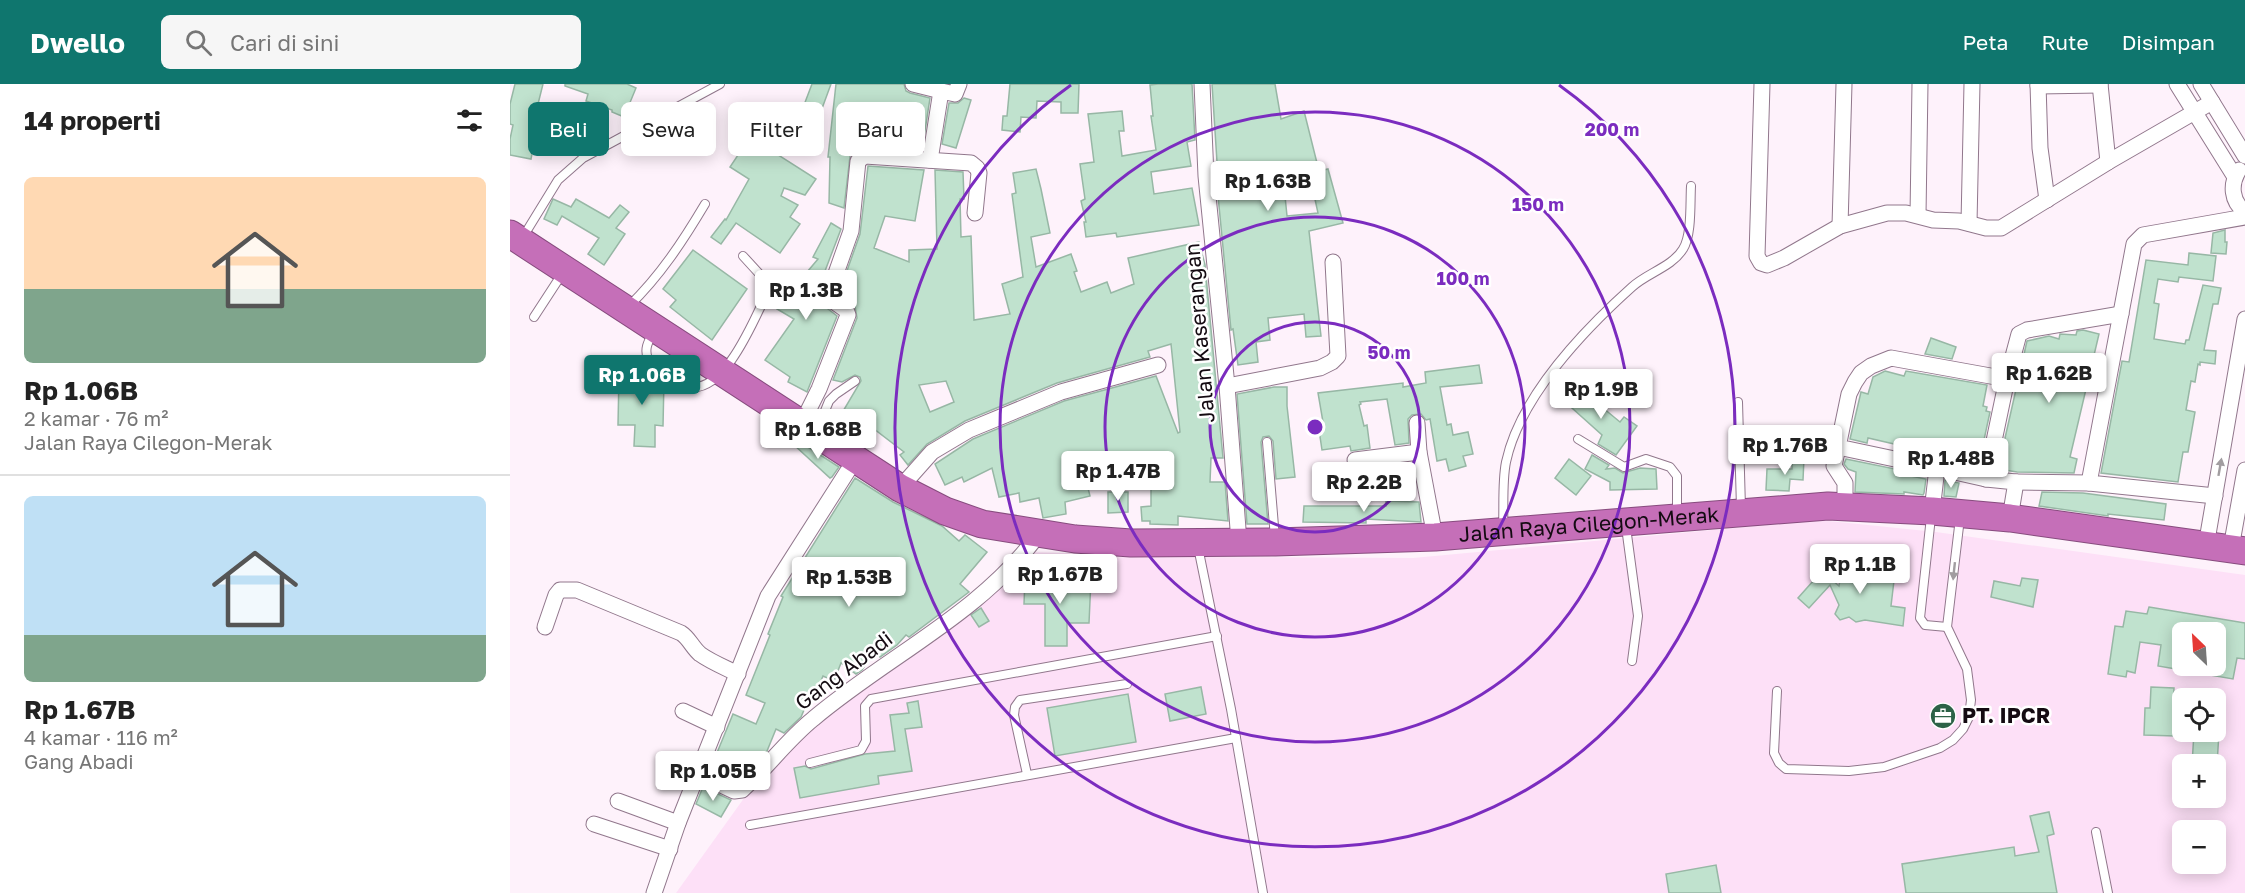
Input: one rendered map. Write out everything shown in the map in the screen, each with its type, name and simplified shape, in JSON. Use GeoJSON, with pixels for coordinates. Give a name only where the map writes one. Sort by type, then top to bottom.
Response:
{"type":"FeatureCollection","features":[{"type":"Feature","properties":{"kind":"highway","name":"Jalan Raya Cilegon-Merak"},"geometry":{"type":"LineString","coordinates":[[515,238],[900,488],[945,511],[982,524],[1075,539],[1131,543],[1275,542],[1502,534],[1677,517],[1828,506],[1932,511],[2010,518],[2227,548]]}},
{"type":"Feature","properties":{"kind":"street"},"geometry":{"type":"LineString","coordinates":[[913,84],[955,94],[959,84]]}},
{"type":"Feature","properties":{"kind":"street","name":"Jalan Kaserangan"},"geometry":{"type":"LineString","coordinates":[[1202,84],[1206,176],[1227,386],[1239,542]]}},
{"type":"Feature","properties":{"kind":"street"},"geometry":{"type":"LineString","coordinates":[[1762,84],[1757,256],[1767,265],[1784,258],[1840,226],[1887,213],[1896,212],[1933,220],[2001,228],[2108,162],[2212,102]]}},
{"type":"Feature","properties":{"kind":"street"},"geometry":{"type":"LineString","coordinates":[[1840,226],[1844,84]]}},
{"type":"Feature","properties":{"kind":"street"},"geometry":{"type":"LineString","coordinates":[[1918,215],[1920,84]]}},
{"type":"Feature","properties":{"kind":"street"},"geometry":{"type":"LineString","coordinates":[[1970,223],[1972,84]]}},
{"type":"Feature","properties":{"kind":"street"},"geometry":{"type":"LineString","coordinates":[[2177,84],[2235,177]]}},
{"type":"Feature","properties":{"kind":"street"},"geometry":{"type":"LineString","coordinates":[[2201,84],[2245,156]]}},
{"type":"Feature","properties":{"kind":"street"},"geometry":{"type":"LineString","coordinates":[[2047,200],[2040,148],[2038,85],[2100,85],[2108,162]]}},
{"type":"Feature","properties":{"kind":"street"},"geometry":{"type":"LineString","coordinates":[[930,160],[941,91]]}},
{"type":"Feature","properties":{"kind":"street"},"geometry":{"type":"LineString","coordinates":[[809,428],[819,388],[848,315],[846,310],[827,294],[851,231],[858,161],[865,156],[971,164],[977,168],[979,173],[975,213]]}},
{"type":"Feature","properties":{"kind":"street"},"geometry":{"type":"LineString","coordinates":[[2245,164],[2235,177],[2232,188],[2235,200],[2245,212]]}},
{"type":"Feature","properties":{"kind":"street"},"geometry":{"type":"LineString","coordinates":[[2089,483],[2134,244],[2139,238],[2245,217]]}},
{"type":"Feature","properties":{"kind":"street"},"geometry":{"type":"LineString","coordinates":[[1227,386],[1320,369],[1338,356],[1333,262]]}},
{"type":"Feature","properties":{"kind":"street"},"geometry":{"type":"LineString","coordinates":[[1986,479],[2019,334],[2027,330],[2121,314]]}},
{"type":"Feature","properties":{"kind":"street"},"geometry":{"type":"LineString","coordinates":[[2227,548],[2215,495],[2245,319]]}},
{"type":"Feature","properties":{"kind":"street"},"geometry":{"type":"LineString","coordinates":[[1828,506],[1845,483],[1834,466],[1849,394],[1861,373],[1891,358],[2007,379]]}},
{"type":"Feature","properties":{"kind":"street"},"geometry":{"type":"LineString","coordinates":[[900,488],[932,452],[969,430],[1060,392],[1158,364]]}},
{"type":"Feature","properties":{"kind":"street"},"geometry":{"type":"LineString","coordinates":[[1417,423],[1419,452],[1435,537]]}},
{"type":"Feature","properties":{"kind":"street"},"geometry":{"type":"LineString","coordinates":[[1838,447],[1986,479],[2016,482],[2089,483],[2243,497]]}},
{"type":"Feature","properties":{"kind":"street"},"geometry":{"type":"LineString","coordinates":[[1355,460],[1419,452]]}},
{"type":"Feature","properties":{"kind":"street"},"geometry":{"type":"LineString","coordinates":[[654,893],[678,823],[768,596],[856,458]]}},
{"type":"Feature","properties":{"kind":"street"},"geometry":{"type":"LineString","coordinates":[[1932,511],[1937,468]]}},
{"type":"Feature","properties":{"kind":"street"},"geometry":{"type":"LineString","coordinates":[[2227,548],[2243,497],[2245,470]]}},
{"type":"Feature","properties":{"kind":"street"},"geometry":{"type":"LineString","coordinates":[[2010,518],[2016,482]]}},
{"type":"Feature","properties":{"kind":"street","name":"Gang Abadi"},"geometry":{"type":"LineString","coordinates":[[698,774],[734,791],[742,790],[811,720],[949,621],[1023,554],[1038,534]]}},
{"type":"Feature","properties":{"kind":"street"},"geometry":{"type":"LineString","coordinates":[[545,627],[556,595],[560,590],[577,590],[681,633],[703,656],[738,674]]}},
{"type":"Feature","properties":{"kind":"street"},"geometry":{"type":"LineString","coordinates":[[683,711],[717,727]]}},
{"type":"Feature","properties":{"kind":"street"},"geometry":{"type":"LineString","coordinates":[[618,801],[678,823]]}},
{"type":"Feature","properties":{"kind":"street"},"geometry":{"type":"LineString","coordinates":[[594,824],[670,849]]}},
{"type":"Feature","properties":{"kind":"lane"},"geometry":{"type":"LineString","coordinates":[[515,238],[558,180],[583,158],[720,84]]}},
{"type":"Feature","properties":{"kind":"lane"},"geometry":{"type":"LineString","coordinates":[[1502,534],[1506,463],[1533,399],[1580,339],[1633,286],[1679,254],[1686,243],[1691,186]]}},
{"type":"Feature","properties":{"kind":"lane"},"geometry":{"type":"LineString","coordinates":[[626,309],[680,246],[705,204]]}},
{"type":"Feature","properties":{"kind":"lane"},"geometry":{"type":"LineString","coordinates":[[722,372],[733,359],[768,291],[765,279],[743,256]]}},
{"type":"Feature","properties":{"kind":"lane"},"geometry":{"type":"LineString","coordinates":[[534,317],[565,270]]}},
{"type":"Feature","properties":{"kind":"lane"},"geometry":{"type":"LineString","coordinates":[[809,428],[836,394],[855,381]]}},
{"type":"Feature","properties":{"kind":"lane"},"geometry":{"type":"LineString","coordinates":[[1738,402],[1741,512]]}},
{"type":"Feature","properties":{"kind":"lane"},"geometry":{"type":"LineString","coordinates":[[1578,439],[1624,467],[1630,467],[1646,459],[1670,467],[1677,476],[1677,517]]}},
{"type":"Feature","properties":{"kind":"lane"},"geometry":{"type":"LineString","coordinates":[[1267,442],[1275,542]]}},
{"type":"Feature","properties":{"kind":"lane"},"geometry":{"type":"LineString","coordinates":[[1932,511],[1920,618],[1925,625],[1947,627]]}},
{"type":"Feature","properties":{"kind":"lane"},"geometry":{"type":"LineString","coordinates":[[1777,691],[1774,753],[1779,763],[1786,769],[1849,771],[1884,767],[1940,748],[1953,740],[1970,717],[1971,700],[1967,669],[1947,627],[1960,514]]}},
{"type":"Feature","properties":{"kind":"lane"},"geometry":{"type":"LineString","coordinates":[[1625,522],[1638,616],[1632,661]]}},
{"type":"Feature","properties":{"kind":"lane"},"geometry":{"type":"LineString","coordinates":[[1197,542],[1236,738],[1263,893]]}},
{"type":"Feature","properties":{"kind":"lane"},"geometry":{"type":"LineString","coordinates":[[810,763],[861,750],[866,741],[865,706],[871,699],[1216,636]]}},
{"type":"Feature","properties":{"kind":"lane"},"geometry":{"type":"LineString","coordinates":[[1027,774],[1014,715],[1015,707],[1020,700],[1127,684]]}},
{"type":"Feature","properties":{"kind":"lane"},"geometry":{"type":"LineString","coordinates":[[750,825],[1236,738]]}},
{"type":"Feature","properties":{"kind":"lane"},"geometry":{"type":"LineString","coordinates":[[2096,832],[2108,893]]}},
{"type":"Feature","properties":{"kind":"shaded area"},"geometry":{"type":"Polygon","coordinates":[[[1819,520],[1936,532],[2245,575],[2245,893],[676,893],[767,766],[844,699],[978,609],[1032,552],[1196,557],[1413,558],[1819,520]]]}},
{"type":"Feature","properties":{"kind":"building"},"geometry":{"type":"Polygon","coordinates":[[[515,84],[543,84],[538,102],[528,102],[528,156],[532,156],[531,159],[510,155],[513,125],[510,124],[510,104],[515,84]]]}},
{"type":"Feature","properties":{"kind":"building"},"geometry":{"type":"Polygon","coordinates":[[[565,84],[627,84],[636,88],[630,102],[621,102],[621,116],[609,109],[609,102],[586,101],[588,94],[565,86],[565,84]]]}},
{"type":"Feature","properties":{"kind":"building"},"geometry":{"type":"Polygon","coordinates":[[[812,84],[831,84],[824,103],[805,102],[812,84]]]}},
{"type":"Feature","properties":{"kind":"building"},"geometry":{"type":"Polygon","coordinates":[[[836,84],[904,84],[906,91],[930,98],[925,130],[925,102],[836,102],[836,156],[850,156],[844,208],[829,203],[830,157],[828,157],[836,84]]]}},
{"type":"Feature","properties":{"kind":"building"},"geometry":{"type":"Polygon","coordinates":[[[1010,84],[1079,84],[1078,113],[1061,113],[1061,102],[1037,101],[1036,118],[1021,117],[1020,132],[1002,130],[1003,116],[1007,116],[1010,84]]]}},
{"type":"Feature","properties":{"kind":"building"},"geometry":{"type":"Polygon","coordinates":[[[1192,84],[1195,140],[1187,142],[1191,166],[1151,172],[1154,194],[1192,188],[1199,225],[1117,237],[1116,233],[1086,237],[1084,222],[1086,222],[1081,201],[1085,199],[1080,164],[1094,162],[1088,114],[1122,111],[1124,131],[1119,131],[1122,156],[1156,150],[1151,116],[1153,116],[1150,85],[1192,84]]]}},
{"type":"Feature","properties":{"kind":"building"},"geometry":{"type":"Polygon","coordinates":[[[1212,84],[1275,84],[1281,119],[1304,111],[1319,171],[1328,169],[1343,223],[1309,231],[1321,336],[1306,337],[1304,314],[1268,318],[1270,340],[1256,342],[1258,362],[1238,365],[1233,329],[1231,330],[1216,175],[1215,162],[1217,162],[1212,84]],[[1313,190],[1285,196],[1287,216],[1318,213],[1313,190]]]}},
{"type":"Feature","properties":{"kind":"building"},"geometry":{"type":"Polygon","coordinates":[[[964,98],[971,100],[956,148],[942,144],[949,103],[958,103],[964,98]]]}},
{"type":"Feature","properties":{"kind":"building"},"geometry":{"type":"Polygon","coordinates":[[[737,156],[780,156],[816,179],[805,195],[784,188],[781,196],[798,205],[790,217],[800,224],[780,253],[736,223],[721,244],[711,237],[726,220],[749,179],[730,167],[737,156]]]}},
{"type":"Feature","properties":{"kind":"building"},"geometry":{"type":"Polygon","coordinates":[[[868,166],[924,170],[915,221],[885,216],[874,248],[909,262],[909,250],[937,249],[935,170],[963,172],[964,199],[960,199],[961,237],[971,236],[974,320],[1010,314],[1002,284],[1023,277],[1012,194],[1016,193],[1013,173],[1036,169],[1041,189],[1050,233],[1031,237],[1036,267],[1071,254],[1081,292],[1107,282],[1111,293],[1134,284],[1128,258],[1199,242],[1205,265],[1223,458],[1211,458],[1210,482],[1225,482],[1228,521],[1178,516],[1178,525],[1150,524],[1150,521],[1142,521],[1141,507],[1151,506],[1151,481],[1123,482],[1122,456],[1113,458],[1111,454],[1082,464],[1090,496],[1065,502],[1066,514],[1043,518],[1039,498],[1020,502],[1019,493],[999,497],[992,468],[964,482],[962,477],[945,485],[935,464],[973,439],[1064,401],[1156,376],[1178,433],[1180,432],[1171,344],[1148,351],[1150,357],[1057,383],[965,421],[927,444],[908,465],[900,455],[904,452],[870,426],[867,433],[839,418],[861,381],[860,377],[855,375],[842,382],[833,380],[857,318],[855,306],[837,292],[843,282],[860,234],[868,166]],[[946,381],[919,385],[930,412],[954,402],[946,381]]]}},
{"type":"Feature","properties":{"kind":"building"},"geometry":{"type":"Polygon","coordinates":[[[553,199],[571,207],[576,199],[609,218],[620,205],[629,212],[616,228],[625,234],[604,265],[588,254],[599,238],[562,216],[557,225],[544,219],[553,199]]]}},
{"type":"Feature","properties":{"kind":"building"},"geometry":{"type":"Polygon","coordinates":[[[831,223],[841,229],[817,292],[823,305],[837,316],[807,392],[788,382],[790,377],[765,360],[794,319],[777,309],[798,276],[802,278],[818,259],[813,257],[831,223]]]}},
{"type":"Feature","properties":{"kind":"building"},"geometry":{"type":"Polygon","coordinates":[[[2225,230],[2226,254],[2211,253],[2213,233],[2225,230]]]}},
{"type":"Feature","properties":{"kind":"building"},"geometry":{"type":"Polygon","coordinates":[[[693,250],[747,289],[712,340],[670,307],[676,300],[663,289],[693,250]]]}},
{"type":"Feature","properties":{"kind":"building"},"geometry":{"type":"Polygon","coordinates":[[[2189,253],[2216,256],[2213,281],[2179,277],[2178,282],[2158,279],[2154,303],[2159,304],[2154,339],[2185,344],[2186,340],[2189,340],[2203,285],[2221,288],[2218,304],[2213,304],[2204,350],[2216,351],[2215,364],[2200,362],[2195,382],[2191,381],[2186,410],[2195,412],[2188,452],[2183,452],[2178,482],[2101,473],[2122,361],[2129,362],[2146,260],[2188,265],[2189,253]]]}},
{"type":"Feature","properties":{"kind":"building"},"geometry":{"type":"Polygon","coordinates":[[[2083,330],[2099,334],[2070,457],[2077,459],[2074,473],[2017,472],[1998,469],[2027,341],[2049,336],[2059,339],[2060,334],[2076,335],[2077,331],[2083,330]]]}},
{"type":"Feature","properties":{"kind":"building"},"geometry":{"type":"Polygon","coordinates":[[[1931,338],[1956,347],[1952,359],[1925,354],[1931,338]]]}},
{"type":"Feature","properties":{"kind":"building"},"geometry":{"type":"Polygon","coordinates":[[[1479,365],[1482,383],[1440,387],[1447,425],[1451,424],[1453,435],[1468,432],[1473,454],[1463,456],[1466,466],[1449,471],[1446,459],[1437,461],[1430,419],[1426,420],[1421,414],[1412,415],[1408,419],[1409,443],[1395,445],[1387,399],[1360,402],[1364,426],[1367,425],[1370,448],[1351,451],[1350,446],[1322,450],[1318,423],[1323,422],[1318,393],[1403,383],[1403,387],[1426,383],[1425,372],[1479,365]]]}},
{"type":"Feature","properties":{"kind":"building"},"geometry":{"type":"Polygon","coordinates":[[[1885,371],[1904,376],[1906,371],[1987,385],[1983,406],[1987,407],[1986,411],[1990,412],[1979,463],[1933,455],[1929,452],[1868,438],[1867,443],[1850,439],[1861,392],[1868,394],[1873,377],[1885,371]]]}},
{"type":"Feature","properties":{"kind":"building"},"geometry":{"type":"Polygon","coordinates":[[[619,375],[658,375],[664,380],[663,426],[655,425],[655,447],[634,446],[635,425],[618,425],[619,375]]]}},
{"type":"Feature","properties":{"kind":"building"},"geometry":{"type":"Polygon","coordinates":[[[1579,383],[1597,403],[1620,422],[1624,417],[1637,426],[1616,455],[1598,444],[1602,435],[1563,400],[1579,383]]]}},
{"type":"Feature","properties":{"kind":"building"},"geometry":{"type":"Polygon","coordinates":[[[1274,387],[1287,387],[1295,477],[1276,479],[1273,441],[1269,436],[1263,437],[1261,442],[1268,524],[1247,524],[1237,394],[1274,387]]]}},
{"type":"Feature","properties":{"kind":"building"},"geometry":{"type":"Polygon","coordinates":[[[797,440],[839,467],[832,477],[830,478],[793,444],[797,440]]]}},
{"type":"Feature","properties":{"kind":"building"},"geometry":{"type":"Polygon","coordinates":[[[1592,455],[1609,465],[1606,469],[1615,468],[1623,473],[1640,468],[1656,469],[1657,489],[1610,490],[1610,482],[1585,469],[1592,455]]]}},
{"type":"Feature","properties":{"kind":"building"},"geometry":{"type":"Polygon","coordinates":[[[1792,458],[1804,458],[1803,480],[1790,479],[1789,491],[1766,490],[1767,469],[1792,469],[1792,458]]]}},
{"type":"Feature","properties":{"kind":"building"},"geometry":{"type":"Polygon","coordinates":[[[1569,459],[1591,476],[1576,495],[1555,478],[1569,459]]]}},
{"type":"Feature","properties":{"kind":"building"},"geometry":{"type":"Polygon","coordinates":[[[1846,459],[1900,470],[1900,474],[1926,479],[1924,493],[1923,495],[1904,492],[1904,494],[1855,492],[1856,472],[1848,469],[1844,464],[1846,459]]]}},
{"type":"Feature","properties":{"kind":"building"},"geometry":{"type":"Polygon","coordinates":[[[1411,463],[1414,477],[1356,487],[1354,469],[1411,463]]]}},
{"type":"Feature","properties":{"kind":"building"},"geometry":{"type":"Polygon","coordinates":[[[855,478],[893,502],[942,526],[959,541],[965,535],[987,552],[960,584],[969,592],[909,637],[906,635],[897,645],[880,657],[874,652],[862,670],[856,674],[841,663],[834,681],[823,676],[814,698],[810,696],[801,717],[784,733],[776,729],[767,751],[748,771],[714,760],[733,714],[756,724],[765,703],[746,695],[770,635],[768,634],[783,597],[781,596],[855,478]]]}},
{"type":"Feature","properties":{"kind":"building"},"geometry":{"type":"Polygon","coordinates":[[[1945,480],[1959,483],[1956,497],[1944,496],[1945,480]]]}},
{"type":"Feature","properties":{"kind":"building"},"geometry":{"type":"Polygon","coordinates":[[[1108,492],[1128,492],[1128,512],[1108,513],[1108,492]]]}},
{"type":"Feature","properties":{"kind":"building"},"geometry":{"type":"Polygon","coordinates":[[[2042,492],[2083,493],[2166,504],[2164,520],[2108,514],[2108,516],[2039,506],[2042,492]]]}},
{"type":"Feature","properties":{"kind":"building"},"geometry":{"type":"Polygon","coordinates":[[[1386,501],[1419,502],[1421,522],[1366,519],[1366,523],[1303,522],[1304,506],[1386,506],[1386,501]]]}},
{"type":"Feature","properties":{"kind":"building"},"geometry":{"type":"Polygon","coordinates":[[[1846,564],[1895,572],[1891,606],[1905,608],[1903,626],[1865,620],[1856,622],[1849,617],[1840,620],[1835,614],[1839,605],[1830,585],[1809,608],[1798,598],[1822,571],[1839,586],[1841,574],[1845,575],[1846,564]]]}},
{"type":"Feature","properties":{"kind":"building"},"geometry":{"type":"Polygon","coordinates":[[[2022,578],[2038,580],[2033,607],[1991,597],[1994,581],[2020,586],[2022,578]]]}},
{"type":"Feature","properties":{"kind":"building"},"geometry":{"type":"Polygon","coordinates":[[[1025,579],[1091,579],[1089,623],[1067,623],[1067,646],[1045,646],[1045,604],[1024,604],[1025,579]]]}},
{"type":"Feature","properties":{"kind":"building"},"geometry":{"type":"Polygon","coordinates":[[[2149,607],[2245,623],[2245,659],[2237,658],[2233,679],[2215,676],[2226,676],[2226,622],[2172,622],[2172,668],[2158,666],[2161,645],[2140,642],[2135,673],[2127,671],[2126,677],[2108,674],[2115,626],[2123,627],[2126,611],[2147,614],[2149,607]]]}},
{"type":"Feature","properties":{"kind":"building"},"geometry":{"type":"Polygon","coordinates":[[[981,608],[989,621],[979,627],[971,615],[981,608]]]}},
{"type":"Feature","properties":{"kind":"building"},"geometry":{"type":"Polygon","coordinates":[[[1201,687],[1206,714],[1170,721],[1165,694],[1201,687]]]}},
{"type":"Feature","properties":{"kind":"building"},"geometry":{"type":"Polygon","coordinates":[[[2151,687],[2174,688],[2172,688],[2172,736],[2144,735],[2145,708],[2150,708],[2151,687]]]}},
{"type":"Feature","properties":{"kind":"building"},"geometry":{"type":"Polygon","coordinates":[[[1128,694],[1136,742],[1055,756],[1047,708],[1128,694]]]}},
{"type":"Feature","properties":{"kind":"building"},"geometry":{"type":"Polygon","coordinates":[[[918,701],[922,727],[905,729],[912,771],[878,776],[879,784],[800,798],[794,768],[805,766],[811,769],[865,754],[895,751],[890,715],[909,713],[907,703],[918,701]]]}},
{"type":"Feature","properties":{"kind":"building"},"geometry":{"type":"Polygon","coordinates":[[[2193,742],[2218,742],[2218,754],[2193,754],[2193,742]]]}},
{"type":"Feature","properties":{"kind":"building"},"geometry":{"type":"Polygon","coordinates":[[[703,787],[731,800],[721,817],[696,804],[703,787]]]}},
{"type":"Feature","properties":{"kind":"building"},"geometry":{"type":"Polygon","coordinates":[[[2049,812],[2054,834],[2047,836],[2057,893],[1906,893],[1902,864],[2014,847],[2015,856],[2039,852],[2030,816],[2049,812]]]}},
{"type":"Feature","properties":{"kind":"building"},"geometry":{"type":"Polygon","coordinates":[[[1716,865],[1721,893],[1669,893],[1666,874],[1716,865]]]}},
{"type":"Feature","properties":{"kind":"place","name":"PT. IPCR"},"geometry":{"type":"Point","coordinates":[1943,716]}}]}
